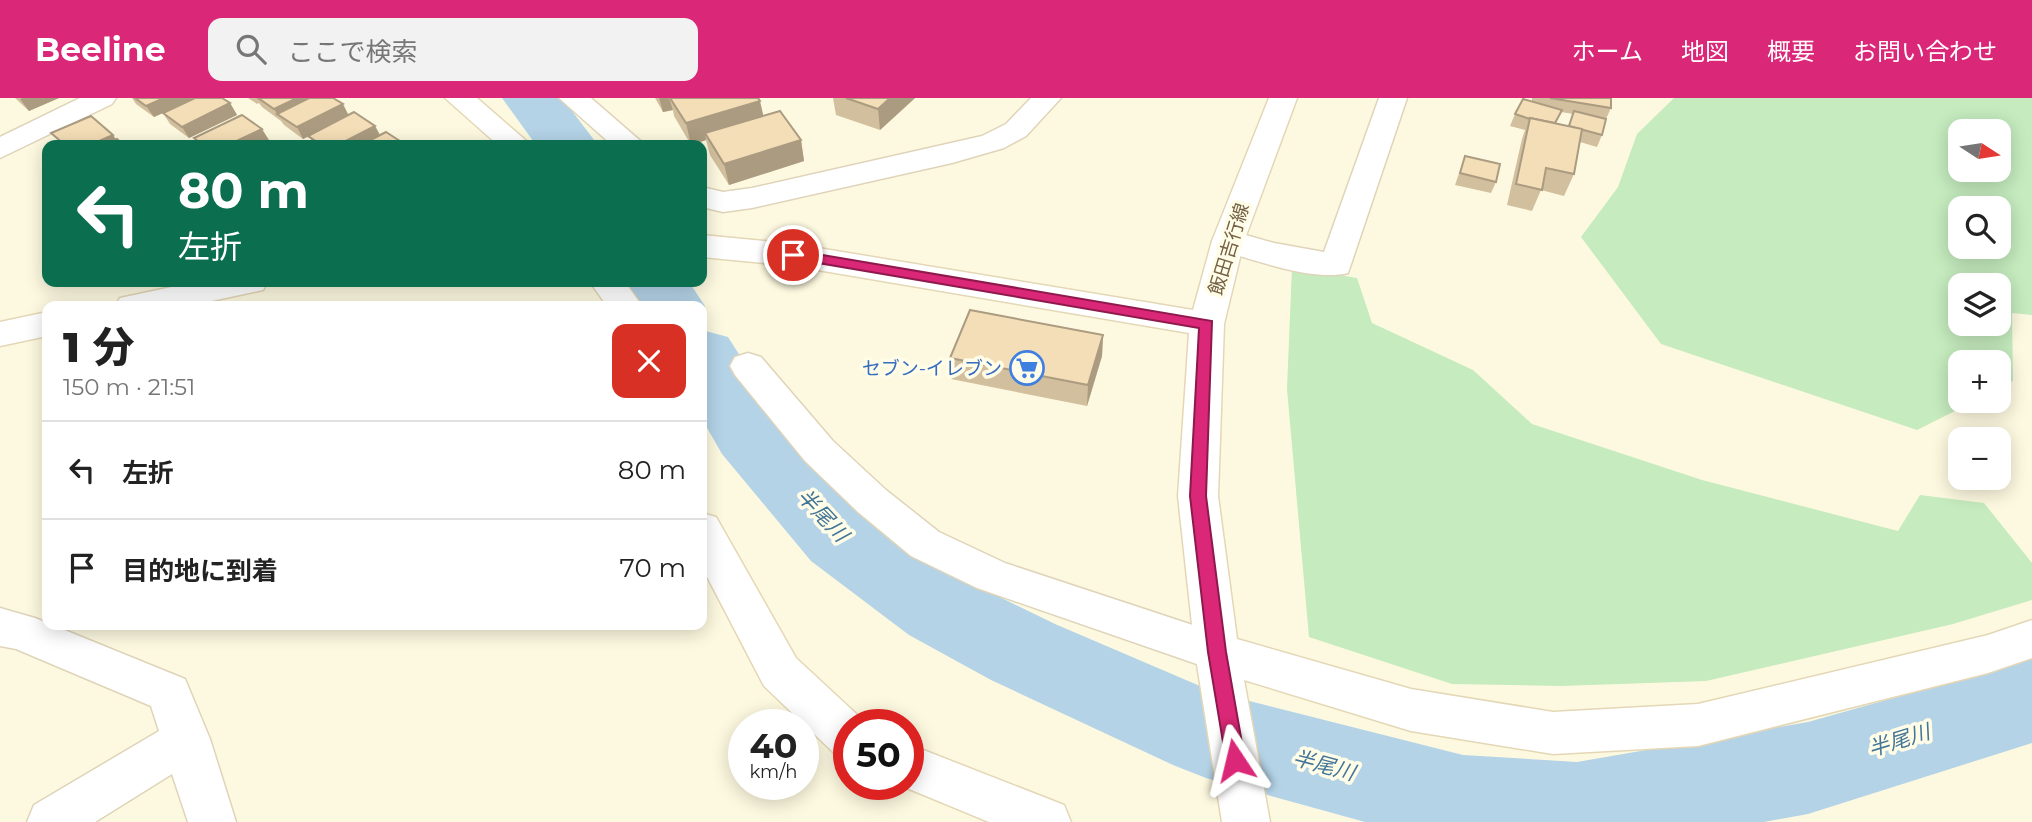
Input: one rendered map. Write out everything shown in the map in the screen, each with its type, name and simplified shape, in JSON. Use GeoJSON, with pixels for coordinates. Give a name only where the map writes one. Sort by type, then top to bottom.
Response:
{"type":"FeatureCollection","features":[{"type":"Feature","properties":{"kind":"street"},"geometry":{"type":"LineString","coordinates":[[0,149],[102,98]]}},
{"type":"Feature","properties":{"kind":"street"},"geometry":{"type":"LineString","coordinates":[[459,98],[510,140]]}},
{"type":"Feature","properties":{"kind":"street"},"geometry":{"type":"LineString","coordinates":[[573,98],[624,140]]}},
{"type":"Feature","properties":{"kind":"street"},"geometry":{"type":"LineString","coordinates":[[707,198],[723,202],[752,198],[952,154],[993,142],[1016,130],[1047,98]]}},
{"type":"Feature","properties":{"kind":"street","name":"飯田吉行線"},"geometry":{"type":"LineString","coordinates":[[1246,822],[1220,668],[1198,496],[1207,324],[1228,241],[1283,98]]}},
{"type":"Feature","properties":{"kind":"street"},"geometry":{"type":"LineString","coordinates":[[1228,241],[1273,254],[1336,265],[1393,98]]}},
{"type":"Feature","properties":{"kind":"street"},"geometry":{"type":"LineString","coordinates":[[707,246],[793,255],[1207,324]]}},
{"type":"Feature","properties":{"kind":"street"},"geometry":{"type":"LineString","coordinates":[[157,301],[226,287]]}},
{"type":"Feature","properties":{"kind":"street"},"geometry":{"type":"LineString","coordinates":[[0,334],[42,325]]}},
{"type":"Feature","properties":{"kind":"street"},"geometry":{"type":"LineString","coordinates":[[748,366],[819,451],[872,501],[925,544],[992,576],[1220,668],[1411,710],[1553,733],[1698,724],[1988,654],[2032,639]]}},
{"type":"Feature","properties":{"kind":"street"},"geometry":{"type":"LineString","coordinates":[[707,538],[780,672],[833,722]]}},
{"type":"Feature","properties":{"kind":"street"},"geometry":{"type":"LineString","coordinates":[[0,626],[20,631],[169,693],[187,739],[212,822]]}},
{"type":"Feature","properties":{"kind":"street"},"geometry":{"type":"LineString","coordinates":[[51,822],[187,739]]}},
{"type":"Feature","properties":{"kind":"street"},"geometry":{"type":"LineString","coordinates":[[924,772],[1047,822]]}},
{"type":"Feature","properties":{"kind":"green space"},"geometry":{"type":"Polygon","coordinates":[[[1674,98],[2032,98],[2032,315],[2012,313],[2013,381],[2011,382],[2011,350],[1948,350],[1948,413],[1951,413],[1917,430],[1661,344],[1581,237],[1618,187],[1637,134],[1674,98]]]}},
{"type":"Feature","properties":{"kind":"green space"},"geometry":{"type":"Polygon","coordinates":[[[1292,267],[1357,278],[1372,323],[1473,370],[1532,424],[1702,480],[1898,531],[1920,495],[1984,503],[2032,563],[2032,600],[1953,624],[1706,681],[1561,686],[1452,684],[1309,637],[1287,389],[1292,267]]]}},
{"type":"Feature","properties":{"kind":"building"},"geometry":{"type":"Polygon","coordinates":[[[135,98],[164,98],[146,106],[135,98]]]}},
{"type":"Feature","properties":{"kind":"building"},"geometry":{"type":"Polygon","coordinates":[[[195,98],[222,98],[230,103],[182,127],[163,113],[195,98]]]}},
{"type":"Feature","properties":{"kind":"building"},"geometry":{"type":"Polygon","coordinates":[[[258,98],[297,98],[274,109],[258,98]]]}},
{"type":"Feature","properties":{"kind":"building"},"geometry":{"type":"Polygon","coordinates":[[[309,98],[333,98],[343,104],[297,127],[277,114],[309,98]]]}},
{"type":"Feature","properties":{"kind":"building"},"geometry":{"type":"Polygon","coordinates":[[[670,98],[758,98],[760,101],[686,123],[670,98]]]}},
{"type":"Feature","properties":{"kind":"building"},"geometry":{"type":"Polygon","coordinates":[[[846,98],[890,98],[878,109],[846,98]]]}},
{"type":"Feature","properties":{"kind":"building"},"geometry":{"type":"Polygon","coordinates":[[[1550,98],[1611,98],[1611,108],[1550,98]]]}},
{"type":"Feature","properties":{"kind":"building"},"geometry":{"type":"Polygon","coordinates":[[[1523,99],[1562,110],[1555,123],[1530,119],[1515,114],[1523,99]]]}},
{"type":"Feature","properties":{"kind":"building"},"geometry":{"type":"Polygon","coordinates":[[[780,111],[801,140],[724,164],[705,133],[780,111]]]}},
{"type":"Feature","properties":{"kind":"building"},"geometry":{"type":"Polygon","coordinates":[[[1574,111],[1606,119],[1602,135],[1569,126],[1574,111]]]}},
{"type":"Feature","properties":{"kind":"building"},"geometry":{"type":"Polygon","coordinates":[[[354,112],[375,126],[348,140],[314,140],[308,136],[354,112]]]}},
{"type":"Feature","properties":{"kind":"building"},"geometry":{"type":"Polygon","coordinates":[[[242,115],[262,129],[239,140],[194,138],[242,115]]]}},
{"type":"Feature","properties":{"kind":"building"},"geometry":{"type":"Polygon","coordinates":[[[91,116],[113,135],[102,140],[59,140],[51,133],[91,116]]]}},
{"type":"Feature","properties":{"kind":"building"},"geometry":{"type":"Polygon","coordinates":[[[1530,118],[1582,129],[1574,174],[1546,168],[1542,190],[1516,184],[1530,118]]]}},
{"type":"Feature","properties":{"kind":"building"},"geometry":{"type":"Polygon","coordinates":[[[386,132],[398,140],[371,140],[386,132]]]}},
{"type":"Feature","properties":{"kind":"building"},"geometry":{"type":"Polygon","coordinates":[[[1465,156],[1500,164],[1496,182],[1460,173],[1465,156]]]}},
{"type":"Feature","properties":{"kind":"building"},"geometry":{"type":"Polygon","coordinates":[[[970,310],[1103,335],[1088,385],[950,358],[970,310]]]}},
{"type":"Feature","properties":{"kind":"waterway","name":"半尾川"},"geometry":{"type":"LineString","coordinates":[[531,98],[563,140]]}},
{"type":"Feature","properties":{"kind":"waterway","name":"半尾川"},"geometry":{"type":"LineString","coordinates":[[657,287],[666,301]]}},
{"type":"Feature","properties":{"kind":"waterway","name":"半尾川"},"geometry":{"type":"LineString","coordinates":[[707,364],[749,433],[840,537],[940,609],[1023,652],[1206,734],[1463,802],[1577,810],[1808,768],[1936,732],[2032,701]]}},
{"type":"Feature","properties":{"kind":"place","name":"セブン-イレブン"},"geometry":{"type":"Point","coordinates":[1027,368]}},
{"type":"Feature","properties":{"kind":"route"},"geometry":{"type":"LineString","coordinates":[[793,255],[1113,311],[1207,324],[1198,496],[1217,652],[1235,760]]}}]}
